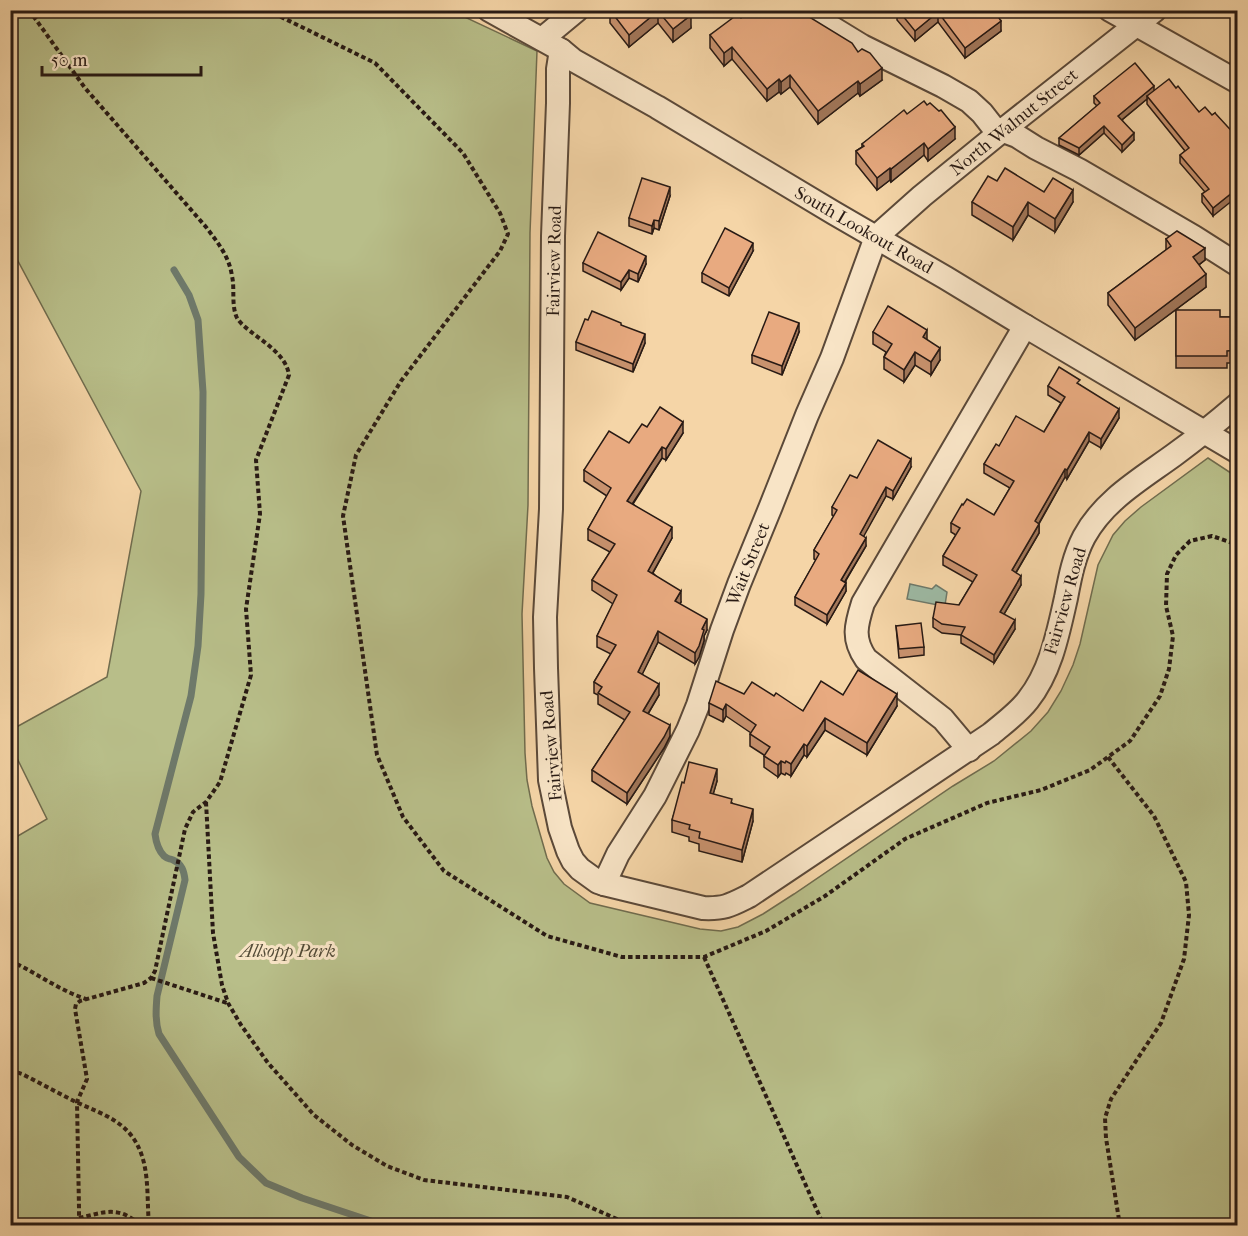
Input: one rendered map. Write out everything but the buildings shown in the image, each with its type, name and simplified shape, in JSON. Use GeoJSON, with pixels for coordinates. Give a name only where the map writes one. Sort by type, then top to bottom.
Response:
{"type":"FeatureCollection","features":[{"type":"Feature","properties":{"kind":"street","name":"South Lookout Road"},"geometry":{"type":"LineString","coordinates":[[489,10],[657,107],[1238,452]]}},
{"type":"Feature","properties":{"kind":"street"},"geometry":{"type":"LineString","coordinates":[[551,45],[576,10]]}},
{"type":"Feature","properties":{"kind":"street"},"geometry":{"type":"LineString","coordinates":[[803,10],[862,46],[969,101],[993,127],[1017,136],[1194,237],[1238,265]]}},
{"type":"Feature","properties":{"kind":"street"},"geometry":{"type":"LineString","coordinates":[[1110,10],[1238,82]]}},
{"type":"Feature","properties":{"kind":"street","name":"North Walnut Street"},"geometry":{"type":"LineString","coordinates":[[876,237],[1003,130],[1155,10]]}},
{"type":"Feature","properties":{"kind":"street","name":"Fairview Road"},"geometry":{"type":"LineString","coordinates":[[551,45],[558,69],[558,103],[553,236],[551,509],[545,617],[548,755],[550,780],[568,851],[580,869],[598,882],[703,908],[728,907],[750,896],[992,734],[1028,700],[1039,683],[1056,640],[1074,560],[1097,517],[1125,491],[1205,432],[1238,404]]}},
{"type":"Feature","properties":{"kind":"street","name":"Wait Street"},"geometry":{"type":"LineString","coordinates":[[604,884],[618,854],[655,796],[688,730],[739,584],[832,358],[876,237]]}},
{"type":"Feature","properties":{"kind":"street"},"geometry":{"type":"LineString","coordinates":[[969,750],[943,719],[866,659],[859,648],[856,636],[857,620],[863,603],[1025,326]]}},
{"type":"Feature","properties":{"kind":"path"},"geometry":{"type":"LineString","coordinates":[[29,10],[85,88],[224,249],[232,275],[238,319],[243,326],[283,358],[289,375],[256,460],[260,514],[246,609],[250,675],[220,782],[206,802],[193,812],[188,820],[152,978],[144,983],[86,999],[76,1004],[87,1079],[77,1102],[80,1208],[79,1218],[74,1226]]}},
{"type":"Feature","properties":{"kind":"path"},"geometry":{"type":"LineString","coordinates":[[267,10],[375,63],[463,153],[500,213],[508,234],[500,251],[401,381],[356,455],[343,516],[377,755],[403,817],[444,871],[547,936],[622,957],[704,957],[766,931],[825,896],[905,839],[987,803],[1041,790],[1090,770],[1130,741],[1160,696],[1169,669],[1173,636],[1166,606],[1167,574],[1176,555],[1190,541],[1212,536],[1238,545]]}},
{"type":"Feature","properties":{"kind":"path"},"geometry":{"type":"LineString","coordinates":[[1108,757],[1154,816],[1186,882],[1189,915],[1184,959],[1161,1023],[1111,1098],[1106,1118],[1106,1138],[1120,1226]]}},
{"type":"Feature","properties":{"kind":"path"},"geometry":{"type":"LineString","coordinates":[[206,802],[213,933],[222,985],[228,1003],[241,1026],[268,1063],[314,1115],[352,1144],[387,1166],[424,1179],[567,1197],[616,1219],[626,1226]]}},
{"type":"Feature","properties":{"kind":"path"},"geometry":{"type":"LineString","coordinates":[[704,957],[824,1226]]}},
{"type":"Feature","properties":{"kind":"path"},"geometry":{"type":"LineString","coordinates":[[10,961],[75,996],[86,999]]}},
{"type":"Feature","properties":{"kind":"path"},"geometry":{"type":"LineString","coordinates":[[152,978],[228,1003]]}},
{"type":"Feature","properties":{"kind":"path"},"geometry":{"type":"LineString","coordinates":[[10,1073],[22,1074],[121,1124],[137,1142],[143,1158],[149,1226]]}},
{"type":"Feature","properties":{"kind":"path"},"geometry":{"type":"LineString","coordinates":[[79,1218],[108,1211],[122,1212],[141,1226]]}},
{"type":"Feature","properties":{"kind":"green space","name":"Allsopp Park"},"geometry":{"type":"Polygon","coordinates":[[[11,10],[452,11],[537,51],[530,233],[528,505],[522,614],[525,753],[532,806],[547,858],[554,872],[564,884],[590,903],[700,929],[721,931],[738,927],[794,894],[953,786],[994,761],[1031,731],[1048,712],[1073,665],[1098,565],[1113,535],[1125,521],[1208,458],[1237,477],[1237,1225],[11,1225],[11,840],[47,819],[11,746],[11,730],[107,677],[141,491],[11,248],[11,10]]]}},
{"type":"Feature","properties":{"kind":"shaded area"},"geometry":{"type":"Polygon","coordinates":[[[910,584],[932,589],[936,585],[947,592],[945,605],[907,599],[910,584]]]}},
{"type":"Feature","properties":{"kind":"waterway"},"geometry":{"type":"LineString","coordinates":[[174,270],[189,295],[198,320],[203,392],[201,594],[198,646],[191,696],[155,834],[160,851],[180,866],[185,880],[157,996],[156,1015],[159,1034],[239,1157],[266,1183],[302,1198],[386,1226]]}}]}
